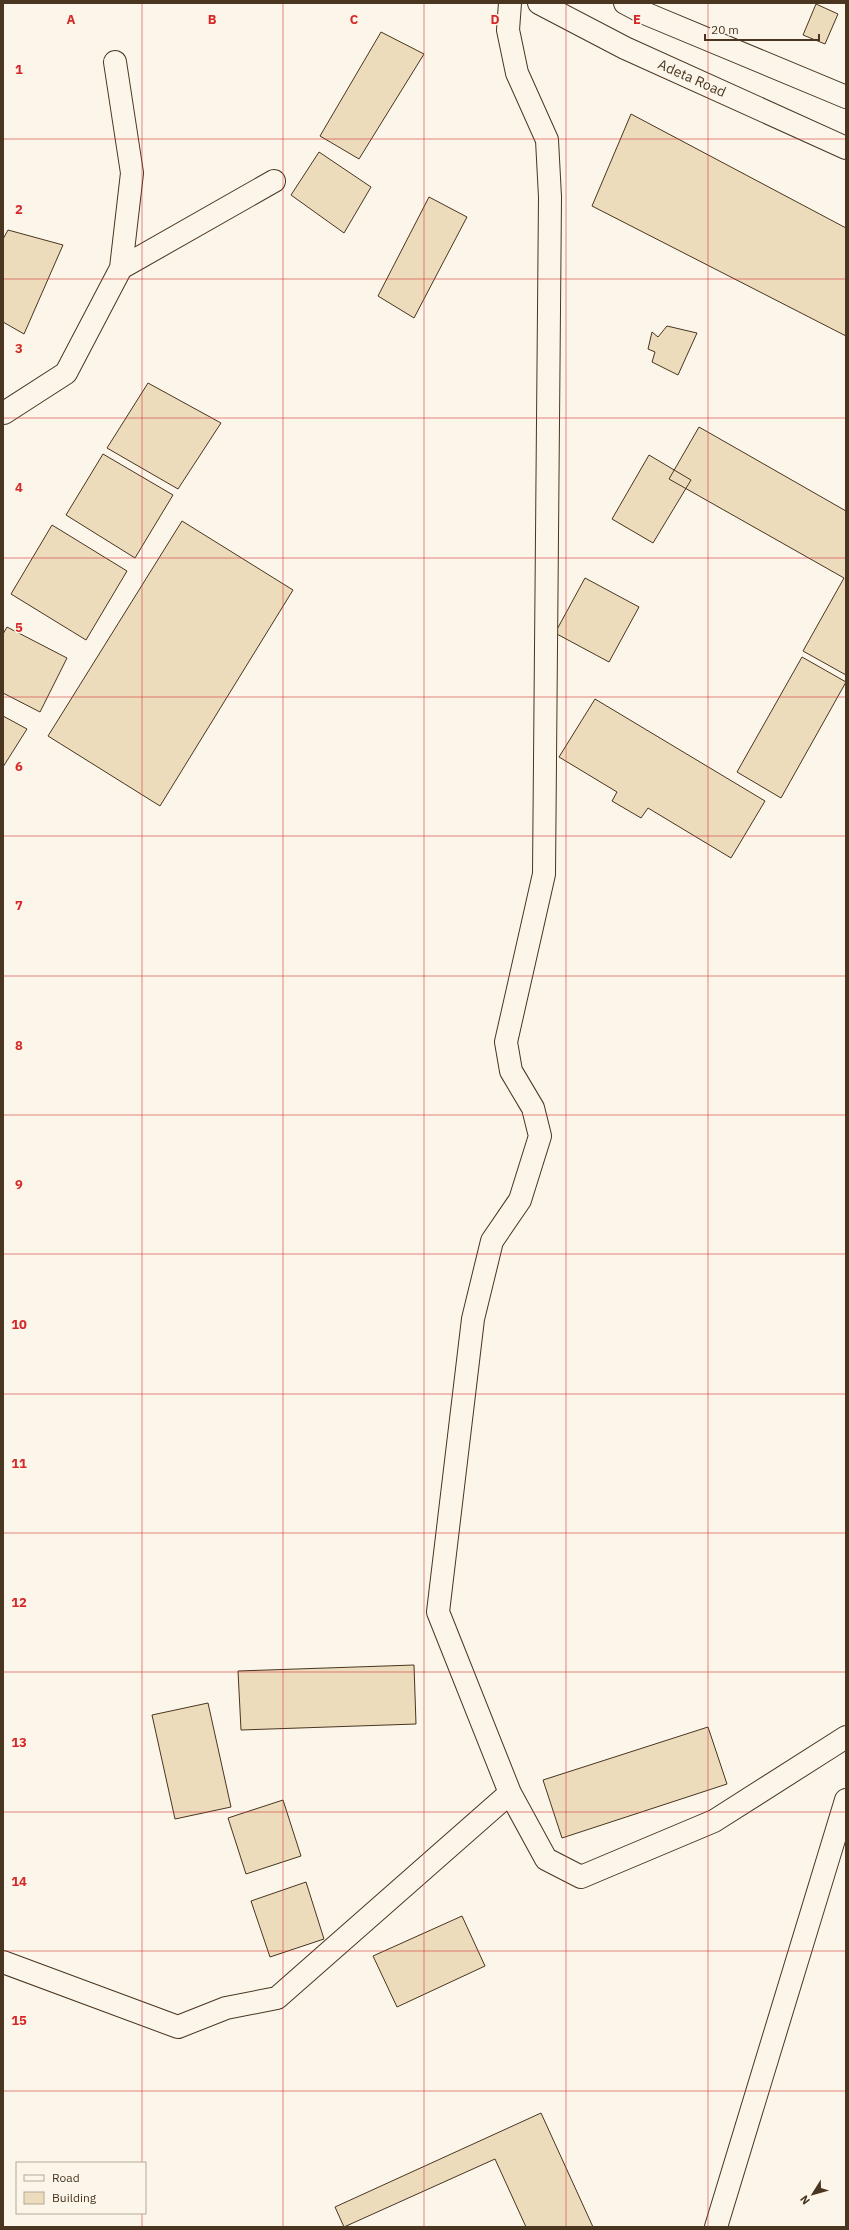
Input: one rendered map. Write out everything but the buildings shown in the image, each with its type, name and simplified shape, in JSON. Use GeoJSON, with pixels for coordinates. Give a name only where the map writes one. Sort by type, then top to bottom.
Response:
{"type":"FeatureCollection","features":[{"type":"Feature","properties":{"kind":"street"},"geometry":{"type":"LineString","coordinates":[[510,3],[508,30],[518,73],[547,140],[550,197],[544,874],[506,1042],[512,1071],[533,1108],[540,1136],[520,1200],[492,1241],[473,1319],[438,1612],[510,1793],[546,1858],[581,1877],[714,1821],[846,1737]]}},
{"type":"Feature","properties":{"kind":"street","name":"Adeta Road"},"geometry":{"type":"LineString","coordinates":[[539,3],[625,48],[846,148]]}},
{"type":"Feature","properties":{"kind":"street"},"geometry":{"type":"LineString","coordinates":[[626,3],[642,12],[846,97]]}},
{"type":"Feature","properties":{"kind":"street"},"geometry":{"type":"LineString","coordinates":[[3,418],[66,372],[121,268],[132,173],[115,62]]}},
{"type":"Feature","properties":{"kind":"street"},"geometry":{"type":"LineString","coordinates":[[121,268],[274,181]]}},
{"type":"Feature","properties":{"kind":"street"},"geometry":{"type":"LineString","coordinates":[[3,1962],[178,2027],[226,2008],[277,1998],[510,1793]]}},
{"type":"Feature","properties":{"kind":"street"},"geometry":{"type":"LineString","coordinates":[[716,2227],[846,1800]]}}]}
